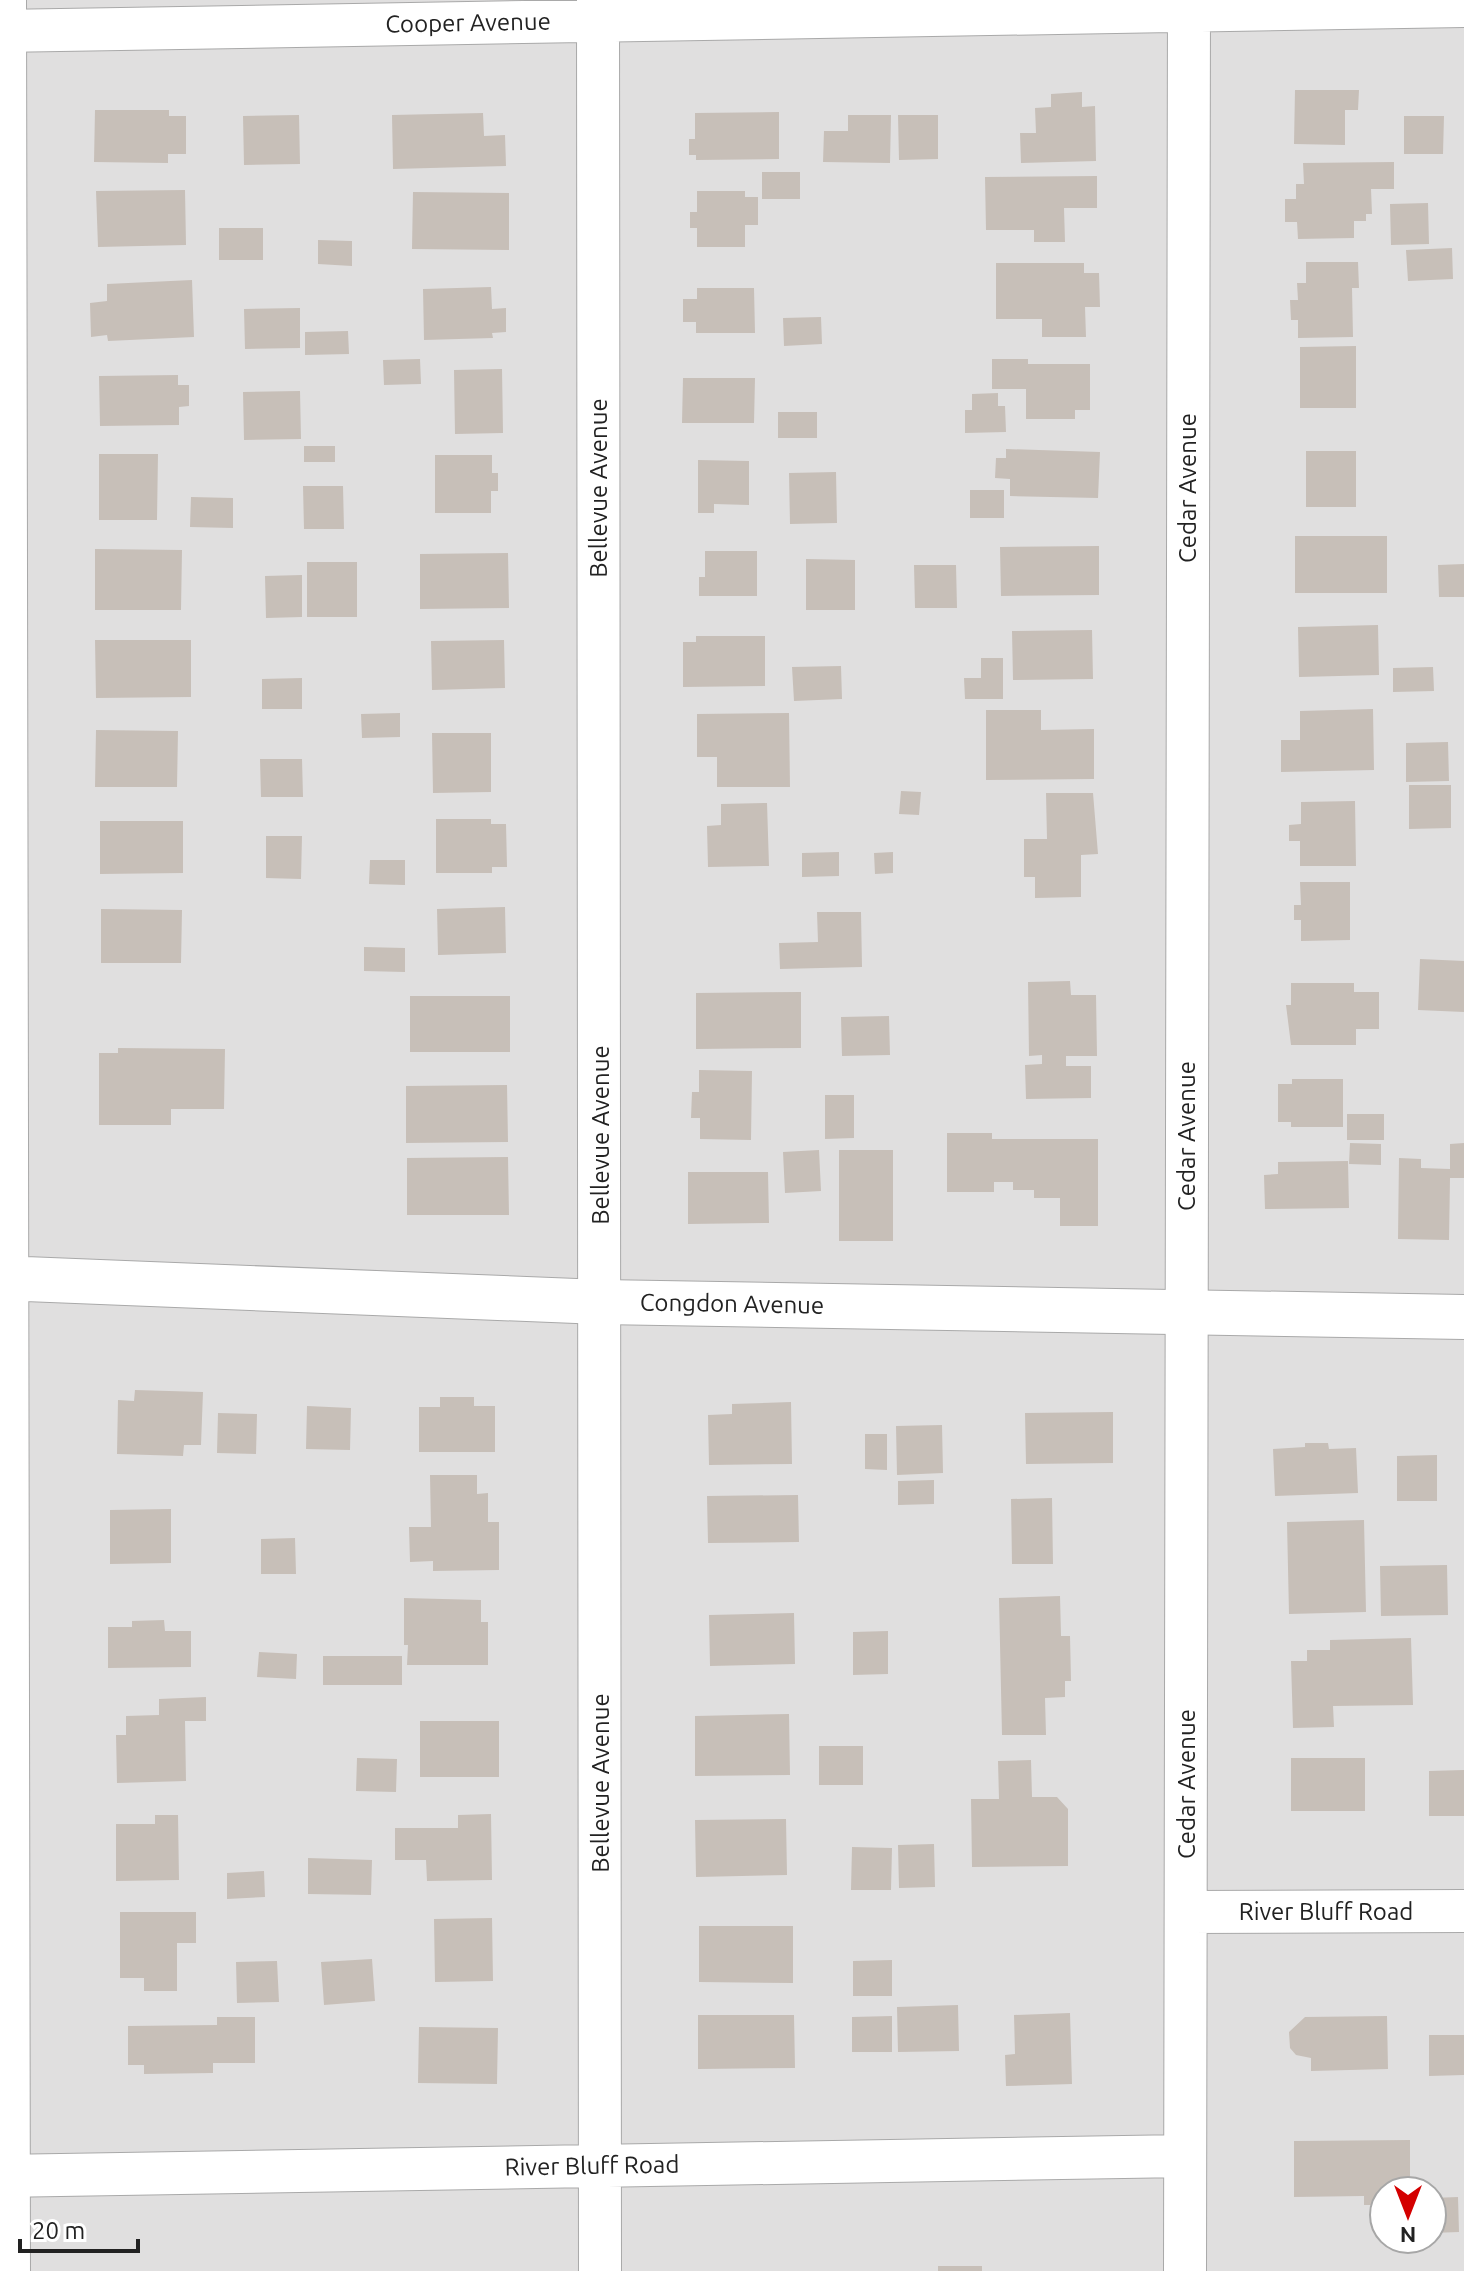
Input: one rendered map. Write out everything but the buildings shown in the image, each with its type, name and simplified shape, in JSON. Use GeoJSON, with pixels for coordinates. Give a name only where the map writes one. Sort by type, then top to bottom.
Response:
{"type":"FeatureCollection","features":[{"type":"Feature","properties":{"kind":"street","name":"Cedar Avenue"},"geometry":{"type":"LineString","coordinates":[[1185,2271],[1189,6]]}},
{"type":"Feature","properties":{"kind":"street","name":"Cooper Avenue"},"geometry":{"type":"LineString","coordinates":[[3,20],[598,10],[1464,6]]}},
{"type":"Feature","properties":{"kind":"street","name":"Bellevue Avenue"},"geometry":{"type":"LineString","coordinates":[[598,10],[600,2271]]}},
{"type":"Feature","properties":{"kind":"street"},"geometry":{"type":"LineString","coordinates":[[3,20],[4,2176],[8,2271]]}},
{"type":"Feature","properties":{"kind":"street","name":"Congdon Avenue"},"geometry":{"type":"LineString","coordinates":[[4,1278],[601,1302],[1464,1317]]}},
{"type":"Feature","properties":{"kind":"street","name":"River Bluff Road"},"geometry":{"type":"LineString","coordinates":[[1187,1912],[1464,1911]]}},
{"type":"Feature","properties":{"kind":"street","name":"River Bluff Road"},"geometry":{"type":"LineString","coordinates":[[4,2176],[1185,2156]]}},
{"type":"Feature","properties":{"kind":"shaded area"},"geometry":{"type":"Polygon","coordinates":[[[0,0],[1464,0],[1464,2271],[0,2271],[0,0]]]}}]}
